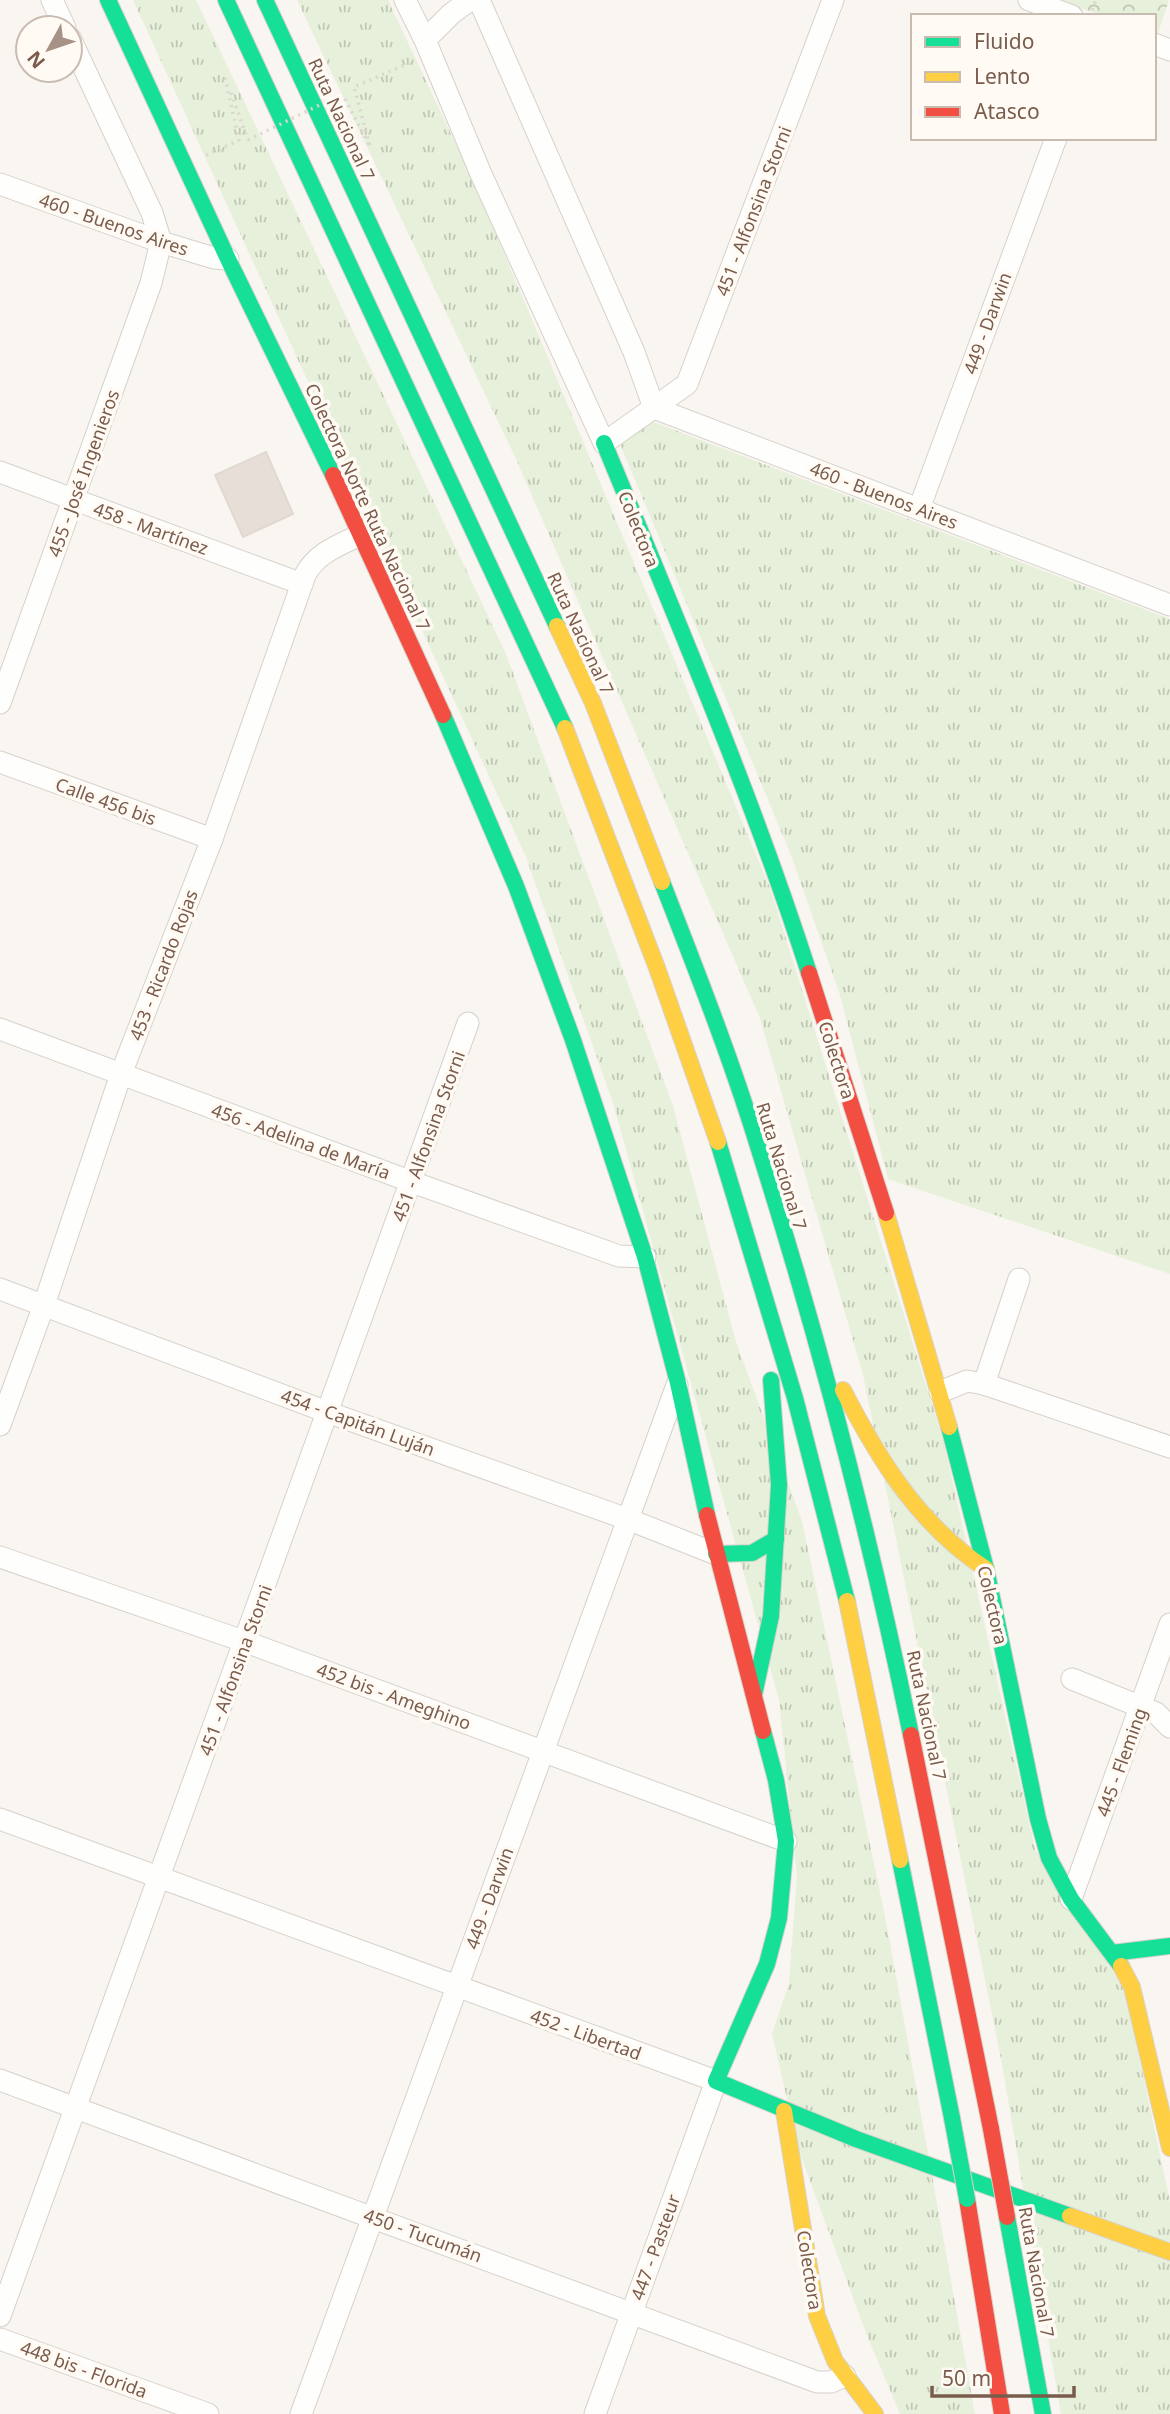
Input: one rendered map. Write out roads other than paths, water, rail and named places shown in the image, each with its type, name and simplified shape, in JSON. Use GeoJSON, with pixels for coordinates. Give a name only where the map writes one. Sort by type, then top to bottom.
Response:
{"type":"FeatureCollection","features":[{"type":"Feature","properties":{"kind":"main road","name":"Colectora Norte Ruta Nacional 7"},"geometry":{"type":"LineString","coordinates":[[108,0],[228,259],[362,534],[439,705],[516,886],[573,1040],[645,1256]]}},
{"type":"Feature","properties":{"kind":"main road"},"geometry":{"type":"LineString","coordinates":[[226,0],[561,717],[657,968],[727,1171],[795,1398],[852,1623],[952,2118],[1002,2414]]}},
{"type":"Feature","properties":{"kind":"main road","name":"Ruta Nacional 7"},"geometry":{"type":"LineString","coordinates":[[265,0],[593,703],[690,954],[761,1154],[884,1603],[991,2129],[1043,2414]]}},
{"type":"Feature","properties":{"kind":"main road","name":"Colectora"},"geometry":{"type":"LineString","coordinates":[[604,443],[724,737],[782,890],[898,1250],[940,1392],[986,1569],[1038,1819],[1049,1858],[1072,1899],[1126,1972],[1138,2006],[1170,2148]]}},
{"type":"Feature","properties":{"kind":"main road"},"geometry":{"type":"LineString","coordinates":[[751,1250],[772,1386],[779,1485],[771,1616],[754,1695]]}},
{"type":"Feature","properties":{"kind":"main road"},"geometry":{"type":"LineString","coordinates":[[645,1256],[678,1383],[716,1554],[776,1780],[786,1841],[779,1918],[767,1964],[716,2081]]}},
{"type":"Feature","properties":{"kind":"main road"},"geometry":{"type":"LineString","coordinates":[[810,1326],[854,1413],[913,1504],[953,1548],[986,1569]]}},
{"type":"Feature","properties":{"kind":"main road"},"geometry":{"type":"LineString","coordinates":[[716,1554],[749,1554],[760,1551],[776,1539]]}},
{"type":"Feature","properties":{"kind":"main road"},"geometry":{"type":"LineString","coordinates":[[1112,1953],[1170,1946]]}},
{"type":"Feature","properties":{"kind":"main road","name":"452 - Libertad"},"geometry":{"type":"LineString","coordinates":[[716,2081],[856,2139],[1170,2252]]}},
{"type":"Feature","properties":{"kind":"main road","name":"Colectora"},"geometry":{"type":"LineString","coordinates":[[784,2111],[817,2316],[835,2361],[875,2414]]}},
{"type":"Feature","properties":{"kind":"street","name":"Colectora"},"geometry":{"type":"LineString","coordinates":[[405,0],[604,443]]}},
{"type":"Feature","properties":{"kind":"street"},"geometry":{"type":"LineString","coordinates":[[425,40],[451,14],[470,0]]}},
{"type":"Feature","properties":{"kind":"street"},"geometry":{"type":"LineString","coordinates":[[479,0],[634,352],[654,408],[604,443]]}},
{"type":"Feature","properties":{"kind":"street","name":"451 - Alfonsina Storni"},"geometry":{"type":"LineString","coordinates":[[654,408],[687,384],[833,0]]}},
{"type":"Feature","properties":{"kind":"street"},"geometry":{"type":"LineString","coordinates":[[1029,0],[1067,14]]}},
{"type":"Feature","properties":{"kind":"street"},"geometry":{"type":"LineString","coordinates":[[84,68],[152,213],[161,242]]}},
{"type":"Feature","properties":{"kind":"street","name":"449 - Darwin"},"geometry":{"type":"LineString","coordinates":[[919,509],[1055,140]]}},
{"type":"Feature","properties":{"kind":"street","name":"460 - Buenos Aires"},"geometry":{"type":"LineString","coordinates":[[0,184],[161,242],[214,258],[228,259]]}},
{"type":"Feature","properties":{"kind":"street","name":"455 - José Ingenieros"},"geometry":{"type":"LineString","coordinates":[[0,703],[151,283],[161,242]]}},
{"type":"Feature","properties":{"kind":"street","name":"460 - Buenos Aires"},"geometry":{"type":"LineString","coordinates":[[654,408],[919,509],[1168,597]]}},
{"type":"Feature","properties":{"kind":"street","name":"458 - Martínez"},"geometry":{"type":"LineString","coordinates":[[0,472],[302,584]]}},
{"type":"Feature","properties":{"kind":"street","name":"453 - Ricardo Rojas"},"geometry":{"type":"LineString","coordinates":[[0,1425],[44,1305],[121,1074],[212,839],[302,584],[311,564],[321,554],[362,534]]}},
{"type":"Feature","properties":{"kind":"street","name":"Calle 456 bis"},"geometry":{"type":"LineString","coordinates":[[0,762],[212,839]]}},
{"type":"Feature","properties":{"kind":"street","name":"451 - Alfonsina Storni"},"geometry":{"type":"LineString","coordinates":[[0,2316],[468,1023]]}},
{"type":"Feature","properties":{"kind":"street","name":"456 - Adelina de María"},"geometry":{"type":"LineString","coordinates":[[0,1029],[619,1256],[645,1256]]}},
{"type":"Feature","properties":{"kind":"street"},"geometry":{"type":"LineString","coordinates":[[984,1384],[1019,1279]]}},
{"type":"Feature","properties":{"kind":"street","name":"454 - Capitán Luján"},"geometry":{"type":"LineString","coordinates":[[0,1289],[716,1554]]}},
{"type":"Feature","properties":{"kind":"street"},"geometry":{"type":"LineString","coordinates":[[940,1392],[967,1381],[984,1384],[1170,1447]]}},
{"type":"Feature","properties":{"kind":"street","name":"449 - Darwin"},"geometry":{"type":"LineString","coordinates":[[301,2414],[678,1383]]}},
{"type":"Feature","properties":{"kind":"street","name":"452 bis - Ameghino"},"geometry":{"type":"LineString","coordinates":[[0,1557],[246,1642],[786,1841]]}},
{"type":"Feature","properties":{"kind":"street","name":"445 - Fleming"},"geometry":{"type":"LineString","coordinates":[[1072,1899],[1170,1624]]}},
{"type":"Feature","properties":{"kind":"street"},"geometry":{"type":"LineString","coordinates":[[1072,1679],[1156,1713],[1170,1727]]}},
{"type":"Feature","properties":{"kind":"street","name":"452 - Libertad"},"geometry":{"type":"LineString","coordinates":[[0,1819],[716,2081]]}},
{"type":"Feature","properties":{"kind":"street","name":"450 - Tucumán"},"geometry":{"type":"LineString","coordinates":[[0,2080],[817,2382],[831,2382],[845,2376]]}},
{"type":"Feature","properties":{"kind":"street","name":"447 - Pasteur"},"geometry":{"type":"LineString","coordinates":[[595,2414],[716,2081]]}},
{"type":"Feature","properties":{"kind":"street","name":"448 bis - Florida"},"geometry":{"type":"LineString","coordinates":[[0,2339],[208,2414]]}}]}
